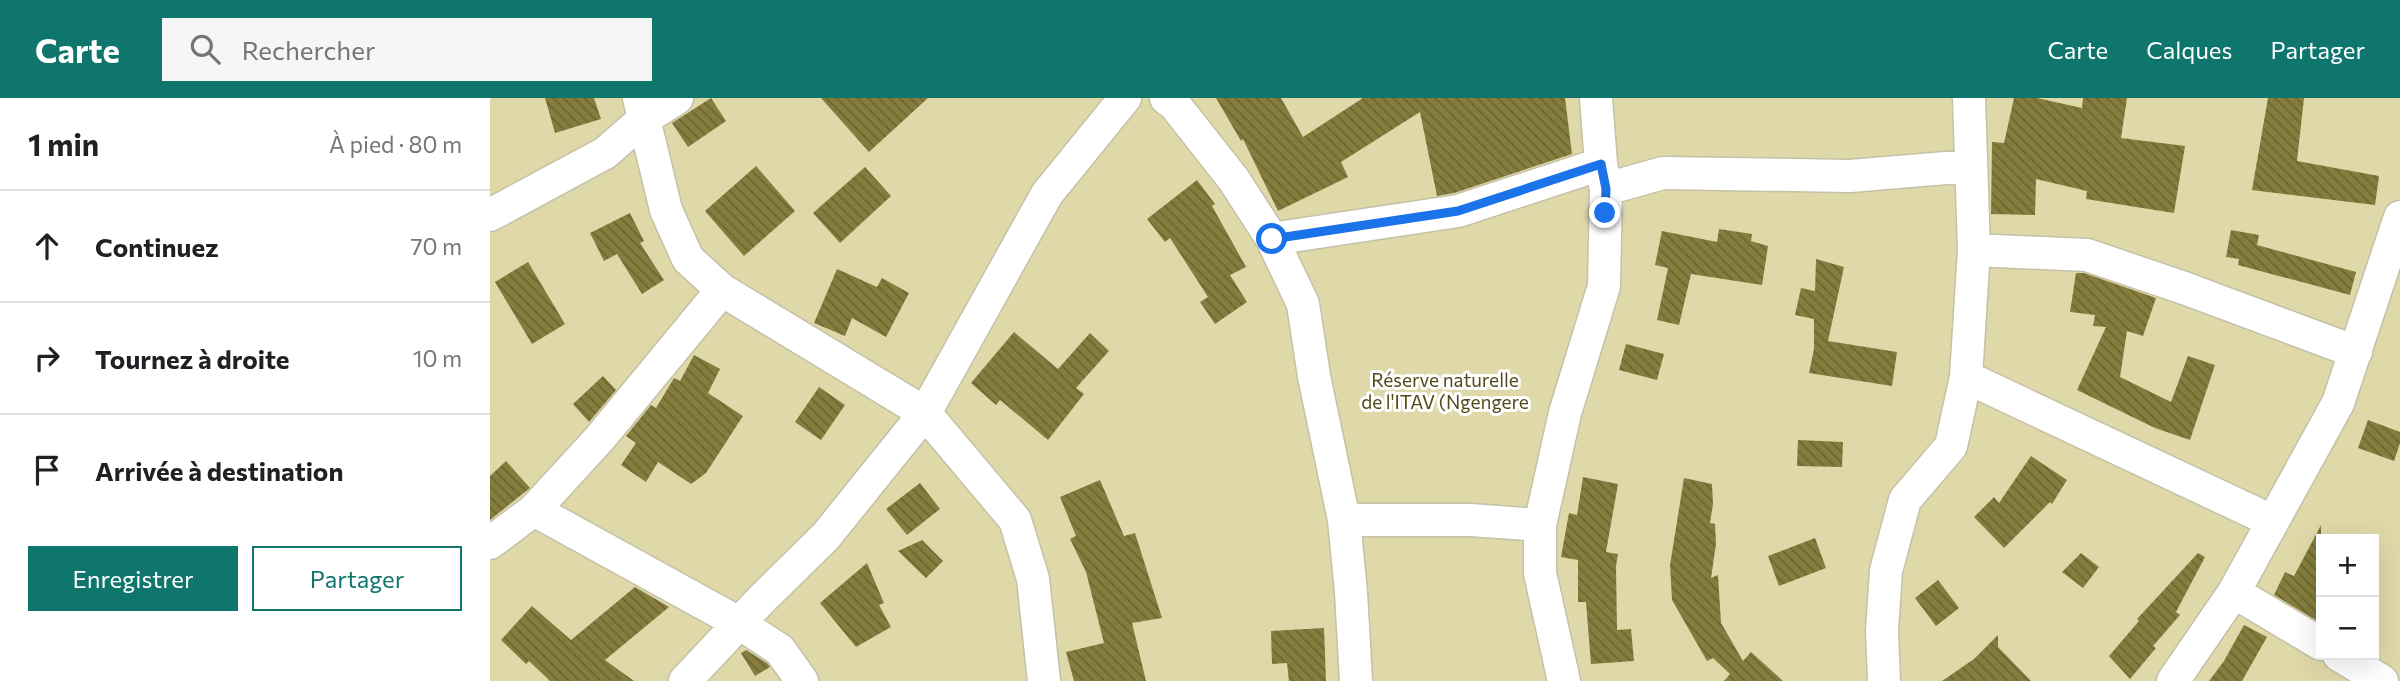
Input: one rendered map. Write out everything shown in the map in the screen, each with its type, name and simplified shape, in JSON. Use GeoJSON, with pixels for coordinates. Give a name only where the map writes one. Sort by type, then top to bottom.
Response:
{"type":"FeatureCollection","features":[{"type":"Feature","properties":{"kind":"street"},"geometry":{"type":"LineString","coordinates":[[490,215],[605,153],[641,109],[677,98]]}},
{"type":"Feature","properties":{"kind":"street"},"geometry":{"type":"LineString","coordinates":[[684,681],[826,536],[925,413],[1047,194],[1125,98]]}},
{"type":"Feature","properties":{"kind":"street"},"geometry":{"type":"LineString","coordinates":[[1564,681],[1540,573],[1540,525],[1565,413],[1604,286],[1603,176],[1596,98]]}},
{"type":"Feature","properties":{"kind":"street"},"geometry":{"type":"LineString","coordinates":[[1884,681],[1882,631],[1886,571],[1905,500],[1951,446],[1966,377],[1974,250],[1969,98]]}},
{"type":"Feature","properties":{"kind":"street"},"geometry":{"type":"LineString","coordinates":[[1174,100],[1234,180],[1272,239],[1303,304],[1314,376],[1344,520],[1356,681]]}},
{"type":"Feature","properties":{"kind":"street"},"geometry":{"type":"LineString","coordinates":[[641,109],[666,210],[688,259],[722,290],[925,413],[1015,520],[1033,579],[1044,681]]}},
{"type":"Feature","properties":{"kind":"street"},"geometry":{"type":"LineString","coordinates":[[1272,239],[1458,211],[1603,176],[1663,173],[1850,176],[1970,166]]}},
{"type":"Feature","properties":{"kind":"street"},"geometry":{"type":"LineString","coordinates":[[2173,681],[2234,592],[2338,403],[2400,217]]}},
{"type":"Feature","properties":{"kind":"street"},"geometry":{"type":"LineString","coordinates":[[1974,250],[2087,255],[2356,352]]}},
{"type":"Feature","properties":{"kind":"street"},"geometry":{"type":"LineString","coordinates":[[490,543],[534,510],[600,438],[722,290]]}},
{"type":"Feature","properties":{"kind":"street"},"geometry":{"type":"LineString","coordinates":[[1966,377],[2272,521]]}},
{"type":"Feature","properties":{"kind":"street"},"geometry":{"type":"LineString","coordinates":[[534,510],[739,623],[780,650],[802,681]]}},
{"type":"Feature","properties":{"kind":"street"},"geometry":{"type":"LineString","coordinates":[[1344,520],[1470,520],[1540,525]]}},
{"type":"Feature","properties":{"kind":"street"},"geometry":{"type":"LineString","coordinates":[[2234,592],[2316,641]]}},
{"type":"Feature","properties":{"kind":"street"},"geometry":{"type":"LineString","coordinates":[[2347,660],[2382,681]]}},
{"type":"Feature","properties":{"kind":"green space","name":"Réserve naturelle de l'ITAV (Ngengere"},"geometry":{"type":"Polygon","coordinates":[[[490,98],[2400,98],[2400,681],[490,681],[490,98]]]}},
{"type":"Feature","properties":{"kind":"building"},"geometry":{"type":"Polygon","coordinates":[[[545,98],[594,98],[601,119],[555,133],[545,98]]]}},
{"type":"Feature","properties":{"kind":"building"},"geometry":{"type":"Polygon","coordinates":[[[711,98],[726,121],[688,147],[672,123],[711,98]]]}},
{"type":"Feature","properties":{"kind":"building"},"geometry":{"type":"Polygon","coordinates":[[[821,98],[928,98],[869,152],[821,98]]]}},
{"type":"Feature","properties":{"kind":"building"},"geometry":{"type":"Polygon","coordinates":[[[1216,98],[1281,98],[1303,137],[1363,98],[1565,98],[1572,154],[1454,193],[1437,196],[1420,112],[1341,162],[1348,177],[1278,211],[1243,139],[1241,141],[1216,98]]]}},
{"type":"Feature","properties":{"kind":"building"},"geometry":{"type":"Polygon","coordinates":[[[2014,98],[2037,98],[2082,108],[2083,98],[2127,98],[2121,138],[2185,146],[2174,213],[2086,199],[2087,191],[2036,179],[2035,215],[1991,214],[1992,142],[2004,143],[2014,98]]]}},
{"type":"Feature","properties":{"kind":"building"},"geometry":{"type":"Polygon","coordinates":[[[2268,98],[2304,98],[2297,161],[2379,176],[2375,205],[2252,190],[2268,98]]]}},
{"type":"Feature","properties":{"kind":"building"},"geometry":{"type":"Polygon","coordinates":[[[756,166],[795,211],[744,256],[705,211],[756,166]]]}},
{"type":"Feature","properties":{"kind":"building"},"geometry":{"type":"Polygon","coordinates":[[[865,167],[891,196],[840,243],[813,213],[865,167]]]}},
{"type":"Feature","properties":{"kind":"building"},"geometry":{"type":"Polygon","coordinates":[[[1197,180],[1215,204],[1212,206],[1246,267],[1230,275],[1247,302],[1215,324],[1200,302],[1208,297],[1170,238],[1165,242],[1147,219],[1197,180]]]}},
{"type":"Feature","properties":{"kind":"building"},"geometry":{"type":"Polygon","coordinates":[[[630,213],[644,241],[640,243],[664,280],[642,294],[617,254],[604,261],[590,233],[630,213]]]}},
{"type":"Feature","properties":{"kind":"building"},"geometry":{"type":"Polygon","coordinates":[[[1719,229],[1752,234],[1751,241],[1768,246],[1762,285],[1691,274],[1679,325],[1657,320],[1668,268],[1655,265],[1662,231],[1717,242],[1719,229]]]}},
{"type":"Feature","properties":{"kind":"building"},"geometry":{"type":"Polygon","coordinates":[[[2231,230],[2259,235],[2257,245],[2356,272],[2350,295],[2238,265],[2239,259],[2226,257],[2231,230]]]}},
{"type":"Feature","properties":{"kind":"building"},"geometry":{"type":"Polygon","coordinates":[[[1816,259],[1844,267],[1828,341],[1897,352],[1892,386],[1809,373],[1814,349],[1814,319],[1795,315],[1801,288],[1815,291],[1816,259]]]}},
{"type":"Feature","properties":{"kind":"building"},"geometry":{"type":"Polygon","coordinates":[[[528,262],[565,324],[532,344],[495,282],[528,262]]]}},
{"type":"Feature","properties":{"kind":"building"},"geometry":{"type":"Polygon","coordinates":[[[837,269],[877,287],[882,278],[909,293],[886,337],[852,318],[845,336],[814,323],[837,269]]]}},
{"type":"Feature","properties":{"kind":"building"},"geometry":{"type":"Polygon","coordinates":[[[2076,273],[2084,273],[2156,298],[2143,336],[2127,331],[2120,377],[2171,402],[2188,356],[2215,365],[2190,440],[2155,428],[2077,390],[2106,327],[2093,326],[2095,315],[2070,312],[2076,273]]]}},
{"type":"Feature","properties":{"kind":"building"},"geometry":{"type":"Polygon","coordinates":[[[1014,332],[1058,369],[1090,333],[1109,351],[1076,388],[1084,394],[1048,440],[1000,400],[996,405],[971,383],[1014,332]]]}},
{"type":"Feature","properties":{"kind":"building"},"geometry":{"type":"Polygon","coordinates":[[[1626,344],[1664,354],[1657,380],[1619,370],[1626,344]]]}},
{"type":"Feature","properties":{"kind":"building"},"geometry":{"type":"Polygon","coordinates":[[[694,355],[720,369],[708,393],[743,416],[706,473],[691,484],[658,462],[646,482],[621,465],[636,443],[626,436],[651,405],[656,408],[674,378],[680,381],[694,355]]]}},
{"type":"Feature","properties":{"kind":"building"},"geometry":{"type":"Polygon","coordinates":[[[603,376],[616,390],[589,422],[573,404],[603,376]]]}},
{"type":"Feature","properties":{"kind":"building"},"geometry":{"type":"Polygon","coordinates":[[[819,387],[845,405],[821,440],[795,422],[819,387]]]}},
{"type":"Feature","properties":{"kind":"building"},"geometry":{"type":"Polygon","coordinates":[[[2368,420],[2400,432],[2400,443],[2394,461],[2358,448],[2368,420]]]}},
{"type":"Feature","properties":{"kind":"building"},"geometry":{"type":"Polygon","coordinates":[[[1798,440],[1843,442],[1842,467],[1797,466],[1798,440]]]}},
{"type":"Feature","properties":{"kind":"building"},"geometry":{"type":"Polygon","coordinates":[[[2031,456],[2067,480],[2052,504],[2050,502],[2004,548],[1974,517],[1994,497],[1999,503],[2031,456]]]}},
{"type":"Feature","properties":{"kind":"building"},"geometry":{"type":"Polygon","coordinates":[[[506,461],[530,488],[490,520],[490,476],[506,461]]]}},
{"type":"Feature","properties":{"kind":"building"},"geometry":{"type":"Polygon","coordinates":[[[1583,477],[1618,484],[1606,552],[1618,554],[1617,630],[1631,629],[1634,661],[1591,664],[1586,602],[1578,602],[1578,560],[1561,557],[1569,513],[1577,515],[1583,477]]]}},
{"type":"Feature","properties":{"kind":"building"},"geometry":{"type":"Polygon","coordinates":[[[1684,478],[1712,484],[1710,523],[1715,524],[1716,544],[1711,578],[1718,575],[1721,623],[1743,661],[1751,652],[1783,681],[1724,681],[1730,674],[1713,658],[1707,661],[1672,600],[1670,565],[1684,478]]]}},
{"type":"Feature","properties":{"kind":"building"},"geometry":{"type":"Polygon","coordinates":[[[1100,480],[1124,536],[1135,533],[1162,618],[1132,623],[1146,681],[1074,681],[1066,652],[1104,643],[1086,572],[1070,539],[1076,536],[1060,497],[1100,480]]]}},
{"type":"Feature","properties":{"kind":"building"},"geometry":{"type":"Polygon","coordinates":[[[920,483],[940,509],[907,535],[886,509],[920,483]]]}},
{"type":"Feature","properties":{"kind":"building"},"geometry":{"type":"Polygon","coordinates":[[[2316,534],[2316,620],[2274,595],[2285,572],[2294,576],[2316,534]]]}},
{"type":"Feature","properties":{"kind":"building"},"geometry":{"type":"Polygon","coordinates":[[[1815,538],[1826,568],[1779,586],[1768,556],[1815,538]]]}},
{"type":"Feature","properties":{"kind":"building"},"geometry":{"type":"Polygon","coordinates":[[[922,540],[943,561],[926,578],[898,551],[922,540]]]}},
{"type":"Feature","properties":{"kind":"building"},"geometry":{"type":"Polygon","coordinates":[[[2081,553],[2099,567],[2083,588],[2062,572],[2081,553]]]}},
{"type":"Feature","properties":{"kind":"building"},"geometry":{"type":"Polygon","coordinates":[[[2198,553],[2205,557],[2176,612],[2180,615],[2153,646],[2156,648],[2130,679],[2109,656],[2139,621],[2137,619],[2198,553]]]}},
{"type":"Feature","properties":{"kind":"building"},"geometry":{"type":"Polygon","coordinates":[[[867,563],[884,603],[879,605],[891,627],[856,647],[820,603],[867,563]]]}},
{"type":"Feature","properties":{"kind":"building"},"geometry":{"type":"Polygon","coordinates":[[[1938,580],[1959,608],[1936,626],[1915,598],[1938,580]]]}},
{"type":"Feature","properties":{"kind":"building"},"geometry":{"type":"Polygon","coordinates":[[[635,587],[669,607],[605,660],[634,681],[550,681],[529,661],[526,664],[501,640],[532,606],[571,640],[635,587]]]}},
{"type":"Feature","properties":{"kind":"building"},"geometry":{"type":"Polygon","coordinates":[[[2244,625],[2267,637],[2242,681],[2209,681],[2224,661],[2244,625]]]}},
{"type":"Feature","properties":{"kind":"building"},"geometry":{"type":"Polygon","coordinates":[[[1324,628],[1326,681],[1289,681],[1287,663],[1272,664],[1271,631],[1324,628]]]}},
{"type":"Feature","properties":{"kind":"building"},"geometry":{"type":"Polygon","coordinates":[[[1998,635],[1998,647],[2031,681],[1942,681],[1974,659],[1998,635]]]}},
{"type":"Feature","properties":{"kind":"building"},"geometry":{"type":"Polygon","coordinates":[[[746,650],[770,667],[755,676],[741,653],[746,650]]]}},
{"type":"Feature","properties":{"kind":"route"},"geometry":{"type":"LineString","coordinates":[[1272,239],[1458,211],[1601,164],[1606,189],[1605,213]]}}]}
